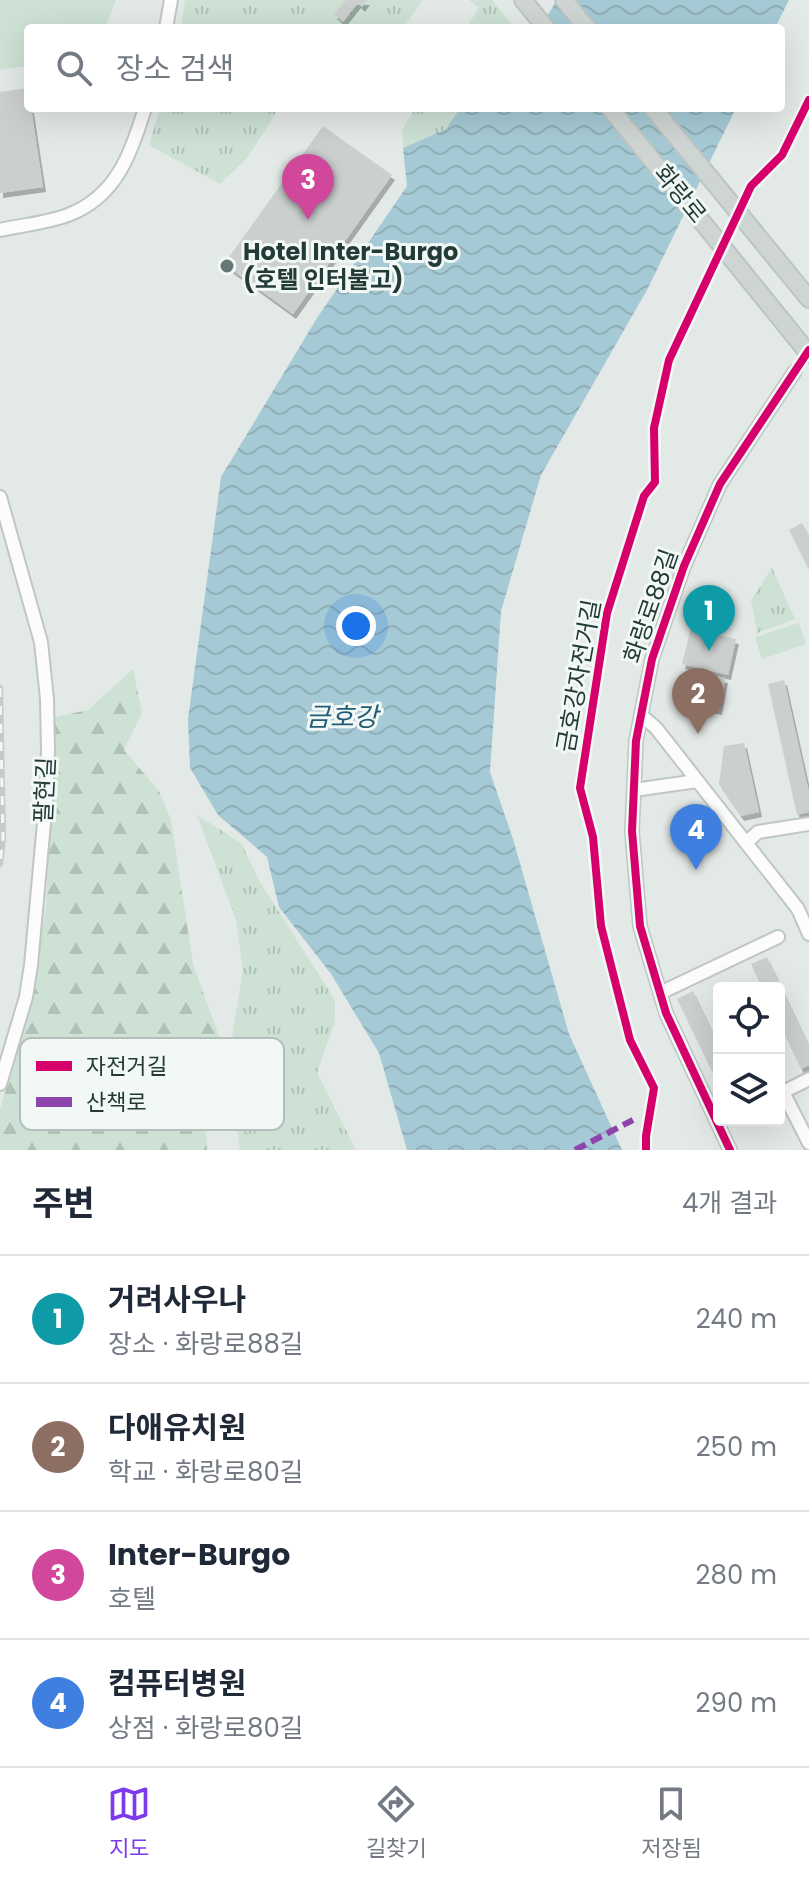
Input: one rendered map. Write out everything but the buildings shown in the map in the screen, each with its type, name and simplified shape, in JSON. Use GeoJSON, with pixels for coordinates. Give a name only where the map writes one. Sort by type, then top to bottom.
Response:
{"type":"FeatureCollection","features":[{"type":"Feature","properties":{"kind":"main road"},"geometry":{"type":"LineString","coordinates":[[564,0],[584,24]]}},
{"type":"Feature","properties":{"kind":"main road"},"geometry":{"type":"LineString","coordinates":[[526,4],[543,24]]}},
{"type":"Feature","properties":{"kind":"main road","name":"화랑로"},"geometry":{"type":"LineString","coordinates":[[613,112],[809,354]]}},
{"type":"Feature","properties":{"kind":"main road","name":"화랑로"},"geometry":{"type":"LineString","coordinates":[[656,112],[808,297]]}},
{"type":"Feature","properties":{"kind":"street"},"geometry":{"type":"LineString","coordinates":[[167,24],[171,0]]}},
{"type":"Feature","properties":{"kind":"street"},"geometry":{"type":"LineString","coordinates":[[0,230],[66,216],[98,198],[121,173],[144,112]]}},
{"type":"Feature","properties":{"kind":"street","name":"화랑로88길"},"geometry":{"type":"LineString","coordinates":[[730,1150],[666,1013],[640,926],[632,831],[636,741],[656,645],[684,566],[720,484],[795,371]]}},
{"type":"Feature","properties":{"kind":"street","name":"팔현길"},"geometry":{"type":"LineString","coordinates":[[0,497],[41,642],[48,750],[31,965],[26,997],[0,1084]]}},
{"type":"Feature","properties":{"kind":"street"},"geometry":{"type":"LineString","coordinates":[[641,715],[656,728],[747,842],[798,909],[809,934]]}},
{"type":"Feature","properties":{"kind":"street"},"geometry":{"type":"LineString","coordinates":[[634,790],[699,783]]}},
{"type":"Feature","properties":{"kind":"street"},"geometry":{"type":"LineString","coordinates":[[747,842],[758,832],[809,824]]}},
{"type":"Feature","properties":{"kind":"street"},"geometry":{"type":"LineString","coordinates":[[660,993],[778,937]]}},
{"type":"Feature","properties":{"kind":"street"},"geometry":{"type":"LineString","coordinates":[[785,1091],[809,1079]]}},
{"type":"Feature","properties":{"kind":"street"},"geometry":{"type":"LineString","coordinates":[[785,1100],[809,1143]]}},
{"type":"Feature","properties":{"kind":"green space"},"geometry":{"type":"Polygon","coordinates":[[[0,0],[116,0],[107,24],[24,24],[24,67],[0,70],[0,0]]]}},
{"type":"Feature","properties":{"kind":"green space"},"geometry":{"type":"Polygon","coordinates":[[[185,0],[423,0],[406,24],[182,24],[185,0]]]}},
{"type":"Feature","properties":{"kind":"green space"},"geometry":{"type":"Polygon","coordinates":[[[469,0],[492,0],[512,24],[469,24],[479,8],[469,0]]]}},
{"type":"Feature","properties":{"kind":"green space"},"geometry":{"type":"Polygon","coordinates":[[[159,112],[276,112],[248,157],[220,184],[149,145],[159,112]]]}},
{"type":"Feature","properties":{"kind":"green space"},"geometry":{"type":"Polygon","coordinates":[[[413,112],[457,112],[446,129],[403,148],[402,130],[413,112]]]}},
{"type":"Feature","properties":{"kind":"green space"},"geometry":{"type":"Polygon","coordinates":[[[772,568],[795,619],[757,633],[751,600],[772,568]]]}},
{"type":"Feature","properties":{"kind":"green space"},"geometry":{"type":"Polygon","coordinates":[[[799,623],[806,644],[762,659],[755,637],[799,623]]]}},
{"type":"Feature","properties":{"kind":"green space"},"geometry":{"type":"Polygon","coordinates":[[[133,669],[142,713],[124,750],[159,791],[171,820],[193,964],[220,1038],[20,1038],[31,1001],[46,906],[55,717],[88,710],[133,669]]]}},
{"type":"Feature","properties":{"kind":"green space"},"geometry":{"type":"Polygon","coordinates":[[[197,815],[241,843],[260,882],[335,1000],[335,1021],[317,1073],[356,1150],[240,1150],[237,1130],[284,1130],[284,1038],[232,1038],[243,971],[236,920],[197,815]]]}},
{"type":"Feature","properties":{"kind":"green space"},"geometry":{"type":"Polygon","coordinates":[[[20,1040],[20,1130],[206,1130],[207,1150],[0,1150],[0,1110],[20,1040]]]}},
{"type":"Feature","properties":{"kind":"water"},"geometry":{"type":"Polygon","coordinates":[[[557,0],[789,0],[777,24],[542,24],[557,0]]]}},
{"type":"Feature","properties":{"kind":"water","name":"금호강"},"geometry":{"type":"Polygon","coordinates":[[[457,112],[734,112],[647,290],[541,475],[501,611],[490,772],[513,839],[569,1034],[622,1150],[407,1150],[379,1053],[331,974],[279,907],[267,857],[218,815],[190,768],[188,719],[221,477],[317,318],[407,186],[403,148],[446,129],[457,112]]]}},
{"type":"Feature","properties":{"kind":"railway"},"geometry":{"type":"LineString","coordinates":[[0,688],[3,838],[0,864]]}},
{"type":"Feature","properties":{"kind":"marked path"},"geometry":{"type":"LineString","coordinates":[[575,1150],[633,1120]]}},
{"type":"Feature","properties":{"kind":"cycle path","name":"금호강자전거길"},"geometry":{"type":"LineString","coordinates":[[646,1150],[654,1088],[630,1040],[601,926],[593,837],[580,788],[607,613],[644,496],[655,482],[654,428],[669,360],[751,186],[782,155],[809,100]]}},
{"type":"Feature","properties":{"kind":"cycle path"},"geometry":{"type":"LineString","coordinates":[[730,1150],[666,1013],[640,926],[632,831],[636,741],[652,659],[684,566],[720,484],[809,350]]}},
{"type":"Feature","properties":{"kind":"place","name":"Inter-Burgo"},"geometry":{"type":"Point","coordinates":[308,220]}},
{"type":"Feature","properties":{"kind":"place","name":"Hotel Inter-Burgo (호텔 인터불고)"},"geometry":{"type":"Point","coordinates":[227,266]}},
{"type":"Feature","properties":{"kind":"place","name":"거려사우나"},"geometry":{"type":"Point","coordinates":[709,651]}},
{"type":"Feature","properties":{"kind":"place","name":"다애유치원"},"geometry":{"type":"Point","coordinates":[698,734]}},
{"type":"Feature","properties":{"kind":"place","name":"컴퓨터병원"},"geometry":{"type":"Point","coordinates":[696,870]}}]}
